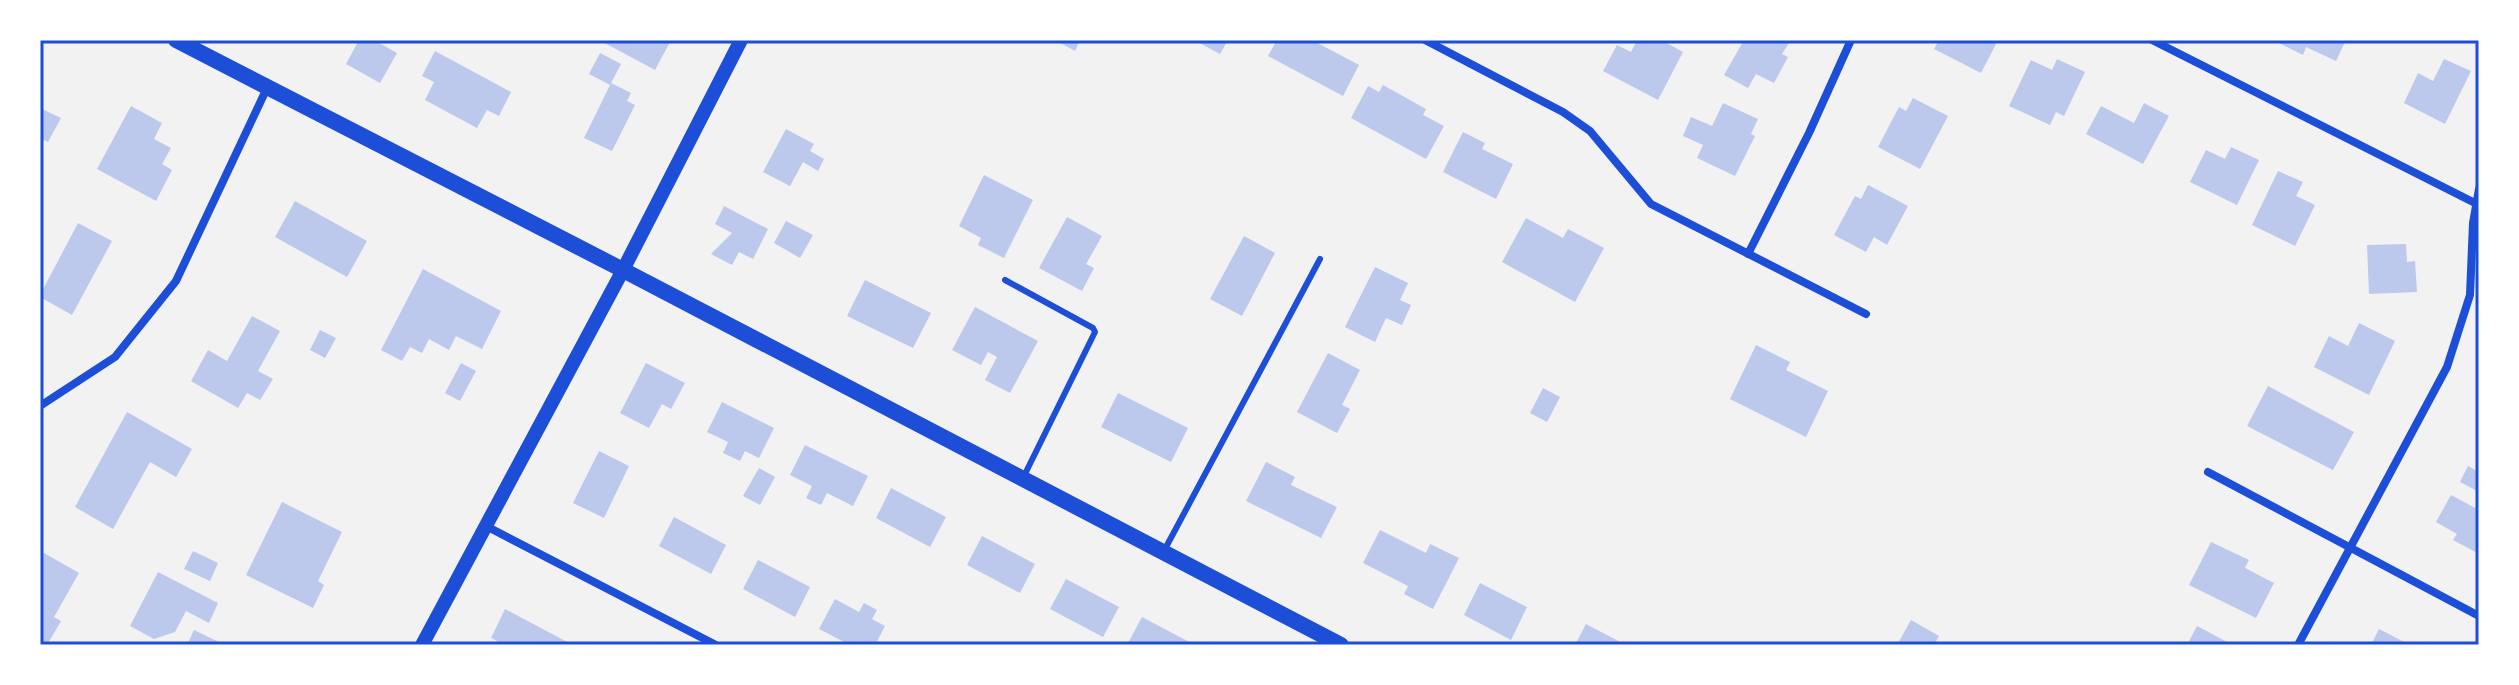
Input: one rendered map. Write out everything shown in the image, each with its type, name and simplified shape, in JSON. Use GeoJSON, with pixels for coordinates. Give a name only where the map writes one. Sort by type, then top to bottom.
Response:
{"type":"FeatureCollection","features":[{"type":"Feature","properties":{"kind":"main road"},"geometry":{"type":"LineString","coordinates":[[176,40],[1341,645]]}},
{"type":"Feature","properties":{"kind":"street"},"geometry":{"type":"LineString","coordinates":[[422,645],[623,270],[741,40]]}},
{"type":"Feature","properties":{"kind":"street"},"geometry":{"type":"LineString","coordinates":[[1425,40],[1563,112],[1590,131],[1651,204],[1866,314]]}},
{"type":"Feature","properties":{"kind":"street"},"geometry":{"type":"LineString","coordinates":[[1748,254],[1809,133],[1851,40]]}},
{"type":"Feature","properties":{"kind":"street"},"geometry":{"type":"LineString","coordinates":[[2152,40],[2475,203]]}},
{"type":"Feature","properties":{"kind":"street"},"geometry":{"type":"LineString","coordinates":[[40,406],[115,357],[176,281],[267,87]]}},
{"type":"Feature","properties":{"kind":"street"},"geometry":{"type":"LineString","coordinates":[[2298,645],[2447,367],[2470,295],[2475,203],[2479,189]]}},
{"type":"Feature","properties":{"kind":"street"},"geometry":{"type":"LineString","coordinates":[[2208,472],[2479,616]]}},
{"type":"Feature","properties":{"kind":"street"},"geometry":{"type":"LineString","coordinates":[[486,526],[716,645]]}},
{"type":"Feature","properties":{"kind":"lane"},"geometry":{"type":"LineString","coordinates":[[1163,552],[1320,259]]}},
{"type":"Feature","properties":{"kind":"lane"},"geometry":{"type":"LineString","coordinates":[[1005,280],[1093,328],[1095,332],[1023,478]]}},
{"type":"Feature","properties":{"kind":"building"},"geometry":{"type":"Polygon","coordinates":[[[359,40],[374,40],[397,53],[380,83],[346,64],[359,40]]]}},
{"type":"Feature","properties":{"kind":"building"},"geometry":{"type":"Polygon","coordinates":[[[599,40],[671,40],[655,70],[599,40]]]}},
{"type":"Feature","properties":{"kind":"building"},"geometry":{"type":"Polygon","coordinates":[[[1055,40],[1080,40],[1075,51],[1055,40]]]}},
{"type":"Feature","properties":{"kind":"building"},"geometry":{"type":"Polygon","coordinates":[[[1194,40],[1228,40],[1220,54],[1194,40]]]}},
{"type":"Feature","properties":{"kind":"building"},"geometry":{"type":"Polygon","coordinates":[[[1277,40],[1312,40],[1359,65],[1343,96],[1268,56],[1277,40]]]}},
{"type":"Feature","properties":{"kind":"building"},"geometry":{"type":"Polygon","coordinates":[[[1637,40],[1661,40],[1683,52],[1658,100],[1603,71],[1617,45],[1631,52],[1637,40]]]}},
{"type":"Feature","properties":{"kind":"building"},"geometry":{"type":"Polygon","coordinates":[[[1744,40],[1784,40],[1789,43],[1782,54],[1788,57],[1774,83],[1756,74],[1748,88],[1724,75],[1744,40]]]}},
{"type":"Feature","properties":{"kind":"building"},"geometry":{"type":"Polygon","coordinates":[[[1939,40],[1998,40],[1981,73],[1934,49],[1939,40]]]}},
{"type":"Feature","properties":{"kind":"building"},"geometry":{"type":"Polygon","coordinates":[[[2281,40],[2346,40],[2336,61],[2306,47],[2303,55],[2279,43],[2281,40]]]}},
{"type":"Feature","properties":{"kind":"building"},"geometry":{"type":"Polygon","coordinates":[[[435,51],[511,92],[499,116],[487,110],[477,128],[425,100],[434,82],[422,76],[435,51]]]}},
{"type":"Feature","properties":{"kind":"building"},"geometry":{"type":"Polygon","coordinates":[[[600,53],[621,64],[610,85],[589,74],[600,53]]]}},
{"type":"Feature","properties":{"kind":"building"},"geometry":{"type":"Polygon","coordinates":[[[2057,59],[2085,72],[2064,116],[2056,112],[2050,125],[2009,106],[2031,60],[2052,70],[2057,59]]]}},
{"type":"Feature","properties":{"kind":"building"},"geometry":{"type":"Polygon","coordinates":[[[2444,59],[2471,71],[2445,124],[2404,103],[2418,73],[2433,81],[2444,59]]]}},
{"type":"Feature","properties":{"kind":"building"},"geometry":{"type":"Polygon","coordinates":[[[611,83],[631,93],[627,101],[635,105],[612,151],[584,138],[611,83]]]}},
{"type":"Feature","properties":{"kind":"building"},"geometry":{"type":"Polygon","coordinates":[[[1383,85],[1426,109],[1423,115],[1444,126],[1426,159],[1351,118],[1368,86],[1379,92],[1383,85]]]}},
{"type":"Feature","properties":{"kind":"building"},"geometry":{"type":"Polygon","coordinates":[[[1913,98],[1948,116],[1920,169],[1878,147],[1899,107],[1906,111],[1913,98]]]}},
{"type":"Feature","properties":{"kind":"building"},"geometry":{"type":"Polygon","coordinates":[[[1723,103],[1758,119],[1751,134],[1755,136],[1735,176],[1697,158],[1703,145],[1683,136],[1691,117],[1712,126],[1723,103]]]}},
{"type":"Feature","properties":{"kind":"building"},"geometry":{"type":"Polygon","coordinates":[[[2144,103],[2169,116],[2143,164],[2086,134],[2101,106],[2134,123],[2144,103]]]}},
{"type":"Feature","properties":{"kind":"building"},"geometry":{"type":"Polygon","coordinates":[[[131,106],[162,123],[154,139],[171,148],[162,164],[172,170],[156,201],[97,169],[131,106]]]}},
{"type":"Feature","properties":{"kind":"building"},"geometry":{"type":"Polygon","coordinates":[[[40,108],[61,118],[48,142],[40,138],[40,108]]]}},
{"type":"Feature","properties":{"kind":"building"},"geometry":{"type":"Polygon","coordinates":[[[786,129],[814,144],[810,151],[824,159],[818,171],[803,162],[790,186],[763,172],[786,129]]]}},
{"type":"Feature","properties":{"kind":"building"},"geometry":{"type":"Polygon","coordinates":[[[1463,132],[1485,143],[1482,149],[1513,164],[1496,199],[1443,172],[1463,132]]]}},
{"type":"Feature","properties":{"kind":"building"},"geometry":{"type":"Polygon","coordinates":[[[2231,147],[2259,160],[2237,205],[2190,182],[2206,150],[2225,159],[2231,147]]]}},
{"type":"Feature","properties":{"kind":"building"},"geometry":{"type":"Polygon","coordinates":[[[2278,171],[2303,182],[2296,196],[2315,205],[2295,246],[2252,225],[2278,171]]]}},
{"type":"Feature","properties":{"kind":"building"},"geometry":{"type":"Polygon","coordinates":[[[984,175],[1033,200],[1004,258],[978,245],[981,238],[959,226],[984,175]]]}},
{"type":"Feature","properties":{"kind":"building"},"geometry":{"type":"Polygon","coordinates":[[[1868,185],[1908,206],[1887,245],[1874,237],[1866,252],[1834,235],[1855,196],[1861,199],[1868,185]]]}},
{"type":"Feature","properties":{"kind":"building"},"geometry":{"type":"Polygon","coordinates":[[[295,201],[367,241],[347,277],[275,237],[295,201]]]}},
{"type":"Feature","properties":{"kind":"building"},"geometry":{"type":"Polygon","coordinates":[[[724,206],[768,229],[753,259],[739,252],[732,265],[711,254],[732,233],[715,224],[724,206]]]}},
{"type":"Feature","properties":{"kind":"building"},"geometry":{"type":"Polygon","coordinates":[[[1067,217],[1102,236],[1086,264],[1094,268],[1082,291],[1039,268],[1067,217]]]}},
{"type":"Feature","properties":{"kind":"building"},"geometry":{"type":"Polygon","coordinates":[[[1526,218],[1563,238],[1568,229],[1604,248],[1575,302],[1502,262],[1526,218]]]}},
{"type":"Feature","properties":{"kind":"building"},"geometry":{"type":"Polygon","coordinates":[[[786,221],[813,235],[800,258],[774,243],[786,221]]]}},
{"type":"Feature","properties":{"kind":"building"},"geometry":{"type":"Polygon","coordinates":[[[78,223],[112,241],[72,315],[40,295],[78,223]]]}},
{"type":"Feature","properties":{"kind":"building"},"geometry":{"type":"Polygon","coordinates":[[[1244,236],[1275,253],[1242,316],[1210,299],[1244,236]]]}},
{"type":"Feature","properties":{"kind":"building"},"geometry":{"type":"Polygon","coordinates":[[[2406,244],[2407,262],[2415,261],[2417,292],[2369,294],[2367,245],[2406,244]]]}},
{"type":"Feature","properties":{"kind":"building"},"geometry":{"type":"Polygon","coordinates":[[[1375,267],[1408,283],[1400,300],[1411,305],[1402,325],[1386,318],[1375,342],[1345,327],[1375,267]]]}},
{"type":"Feature","properties":{"kind":"building"},"geometry":{"type":"Polygon","coordinates":[[[423,269],[501,311],[482,349],[456,336],[449,350],[429,339],[422,353],[410,347],[402,361],[381,350],[423,269]]]}},
{"type":"Feature","properties":{"kind":"building"},"geometry":{"type":"Polygon","coordinates":[[[865,280],[931,313],[913,348],[847,316],[865,280]]]}},
{"type":"Feature","properties":{"kind":"building"},"geometry":{"type":"Polygon","coordinates":[[[975,307],[1038,341],[1010,393],[985,380],[997,357],[988,352],[981,365],[952,350],[975,307]]]}},
{"type":"Feature","properties":{"kind":"building"},"geometry":{"type":"Polygon","coordinates":[[[252,316],[280,331],[258,371],[273,379],[260,400],[247,393],[238,408],[191,381],[208,350],[227,361],[252,316]]]}},
{"type":"Feature","properties":{"kind":"building"},"geometry":{"type":"Polygon","coordinates":[[[2359,323],[2395,341],[2369,395],[2314,367],[2329,336],[2348,346],[2359,323]]]}},
{"type":"Feature","properties":{"kind":"building"},"geometry":{"type":"Polygon","coordinates":[[[320,330],[336,338],[325,358],[310,350],[320,330]]]}},
{"type":"Feature","properties":{"kind":"building"},"geometry":{"type":"Polygon","coordinates":[[[1756,345],[1790,362],[1786,370],[1828,391],[1806,437],[1730,399],[1756,345]]]}},
{"type":"Feature","properties":{"kind":"building"},"geometry":{"type":"Polygon","coordinates":[[[1328,353],[1360,370],[1342,405],[1350,409],[1337,433],[1297,412],[1328,353]]]}},
{"type":"Feature","properties":{"kind":"building"},"geometry":{"type":"Polygon","coordinates":[[[461,363],[476,371],[460,401],[445,393],[461,363]]]}},
{"type":"Feature","properties":{"kind":"building"},"geometry":{"type":"Polygon","coordinates":[[[646,363],[685,383],[671,409],[662,404],[649,428],[620,413],[646,363]]]}},
{"type":"Feature","properties":{"kind":"building"},"geometry":{"type":"Polygon","coordinates":[[[2268,386],[2354,432],[2333,470],[2247,426],[2268,386]]]}},
{"type":"Feature","properties":{"kind":"building"},"geometry":{"type":"Polygon","coordinates":[[[1543,388],[1560,397],[1547,422],[1530,413],[1543,388]]]}},
{"type":"Feature","properties":{"kind":"building"},"geometry":{"type":"Polygon","coordinates":[[[1118,393],[1188,428],[1171,462],[1101,427],[1118,393]]]}},
{"type":"Feature","properties":{"kind":"building"},"geometry":{"type":"Polygon","coordinates":[[[722,402],[774,428],[759,458],[745,451],[740,461],[723,453],[728,442],[707,432],[722,402]]]}},
{"type":"Feature","properties":{"kind":"building"},"geometry":{"type":"Polygon","coordinates":[[[127,412],[192,449],[176,477],[150,462],[113,529],[75,507],[127,412]]]}},
{"type":"Feature","properties":{"kind":"building"},"geometry":{"type":"Polygon","coordinates":[[[805,445],[868,476],[853,506],[827,493],[821,505],[806,498],[812,486],[790,475],[805,445]]]}},
{"type":"Feature","properties":{"kind":"building"},"geometry":{"type":"Polygon","coordinates":[[[599,451],[629,466],[604,518],[573,503],[599,451]]]}},
{"type":"Feature","properties":{"kind":"building"},"geometry":{"type":"Polygon","coordinates":[[[1266,462],[1295,477],[1291,485],[1337,507],[1321,538],[1246,501],[1266,462]]]}},
{"type":"Feature","properties":{"kind":"building"},"geometry":{"type":"Polygon","coordinates":[[[2468,466],[2479,472],[2479,492],[2460,482],[2468,466]]]}},
{"type":"Feature","properties":{"kind":"building"},"geometry":{"type":"Polygon","coordinates":[[[759,468],[775,477],[760,505],[743,496],[759,468]]]}},
{"type":"Feature","properties":{"kind":"building"},"geometry":{"type":"Polygon","coordinates":[[[891,488],[946,517],[930,547],[876,518],[891,488]]]}},
{"type":"Feature","properties":{"kind":"building"},"geometry":{"type":"Polygon","coordinates":[[[2451,495],[2479,510],[2479,554],[2453,540],[2457,534],[2436,522],[2451,495]]]}},
{"type":"Feature","properties":{"kind":"building"},"geometry":{"type":"Polygon","coordinates":[[[282,502],[342,532],[318,581],[324,585],[313,608],[246,575],[282,502]]]}},
{"type":"Feature","properties":{"kind":"building"},"geometry":{"type":"Polygon","coordinates":[[[674,517],[726,545],[711,574],[659,546],[674,517]]]}},
{"type":"Feature","properties":{"kind":"building"},"geometry":{"type":"Polygon","coordinates":[[[1380,530],[1426,553],[1430,544],[1459,558],[1433,609],[1404,594],[1408,586],[1363,563],[1380,530]]]}},
{"type":"Feature","properties":{"kind":"building"},"geometry":{"type":"Polygon","coordinates":[[[982,536],[1035,564],[1020,593],[967,565],[982,536]]]}},
{"type":"Feature","properties":{"kind":"building"},"geometry":{"type":"Polygon","coordinates":[[[2211,542],[2249,560],[2245,568],[2274,583],[2256,618],[2189,585],[2211,542]]]}},
{"type":"Feature","properties":{"kind":"building"},"geometry":{"type":"Polygon","coordinates":[[[193,551],[218,563],[210,581],[184,569],[193,551]]]}},
{"type":"Feature","properties":{"kind":"building"},"geometry":{"type":"Polygon","coordinates":[[[44,553],[79,573],[54,617],[61,621],[47,645],[40,643],[40,559],[44,553]]]}},
{"type":"Feature","properties":{"kind":"building"},"geometry":{"type":"Polygon","coordinates":[[[758,560],[810,587],[795,617],[743,589],[758,560]]]}},
{"type":"Feature","properties":{"kind":"building"},"geometry":{"type":"Polygon","coordinates":[[[158,572],[218,603],[209,623],[186,611],[175,632],[154,639],[130,626],[158,572]]]}},
{"type":"Feature","properties":{"kind":"building"},"geometry":{"type":"Polygon","coordinates":[[[1066,579],[1119,607],[1103,637],[1050,609],[1066,579]]]}},
{"type":"Feature","properties":{"kind":"building"},"geometry":{"type":"Polygon","coordinates":[[[1480,583],[1527,607],[1511,640],[1464,615],[1480,583]]]}},
{"type":"Feature","properties":{"kind":"building"},"geometry":{"type":"Polygon","coordinates":[[[835,599],[859,612],[864,603],[877,610],[872,619],[885,626],[875,645],[850,645],[819,629],[835,599]]]}},
{"type":"Feature","properties":{"kind":"building"},"geometry":{"type":"Polygon","coordinates":[[[505,609],[568,645],[505,645],[491,638],[505,609]]]}},
{"type":"Feature","properties":{"kind":"building"},"geometry":{"type":"Polygon","coordinates":[[[1142,617],[1195,645],[1127,645],[1142,617]]]}},
{"type":"Feature","properties":{"kind":"building"},"geometry":{"type":"Polygon","coordinates":[[[1911,620],[1939,636],[1934,645],[1897,645],[1911,620]]]}},
{"type":"Feature","properties":{"kind":"building"},"geometry":{"type":"Polygon","coordinates":[[[1586,624],[1626,645],[1575,645],[1586,624]]]}},
{"type":"Feature","properties":{"kind":"building"},"geometry":{"type":"Polygon","coordinates":[[[2197,626],[2233,645],[2187,645],[2197,626]]]}},
{"type":"Feature","properties":{"kind":"building"},"geometry":{"type":"Polygon","coordinates":[[[2379,629],[2410,645],[2371,645],[2379,629]]]}},
{"type":"Feature","properties":{"kind":"building"},"geometry":{"type":"Polygon","coordinates":[[[194,630],[225,645],[187,645],[194,630]]]}}]}
